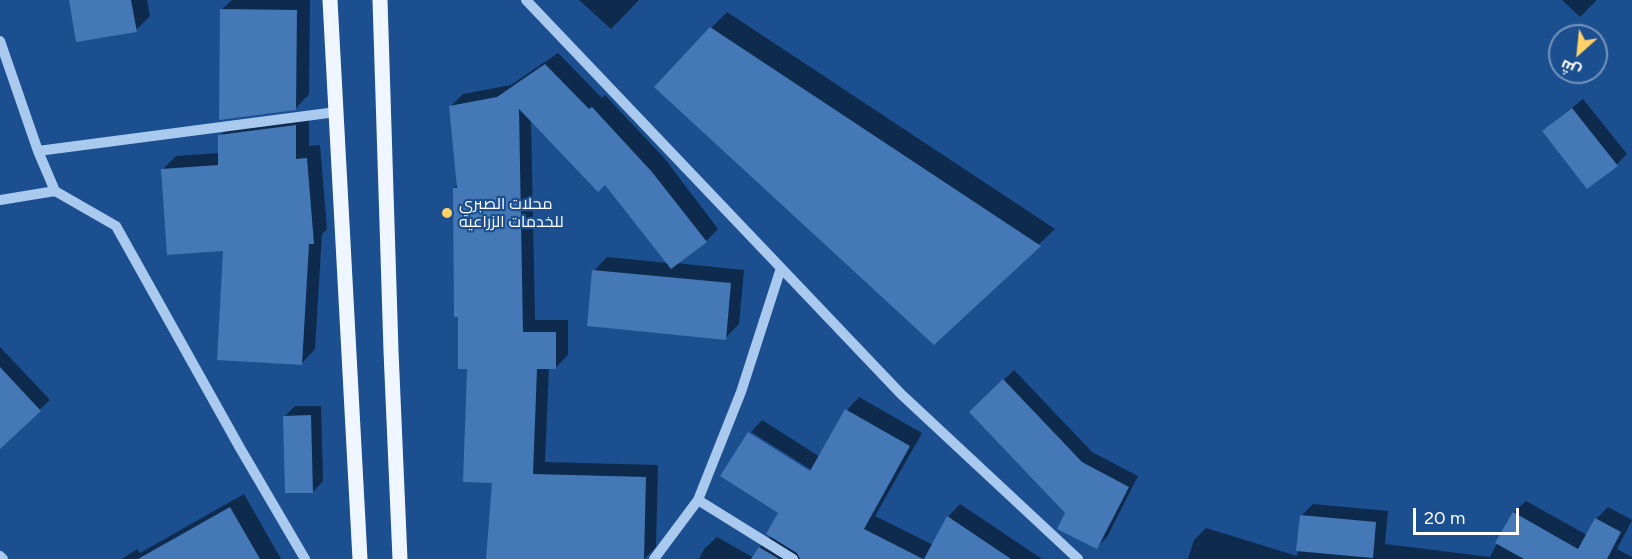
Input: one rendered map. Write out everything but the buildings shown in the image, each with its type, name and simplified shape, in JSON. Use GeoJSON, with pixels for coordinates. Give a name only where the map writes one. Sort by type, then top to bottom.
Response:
{"type":"FeatureCollection","features":[{"type":"Feature","properties":{"kind":"main road"},"geometry":{"type":"LineString","coordinates":[[330,0],[360,559]]}},
{"type":"Feature","properties":{"kind":"main road"},"geometry":{"type":"LineString","coordinates":[[380,0],[400,559]]}},
{"type":"Feature","properties":{"kind":"street"},"geometry":{"type":"LineString","coordinates":[[526,0],[901,394],[1078,559]]}},
{"type":"Feature","properties":{"kind":"street"},"geometry":{"type":"LineString","coordinates":[[0,41],[38,151],[55,191],[116,226],[305,559]]}},
{"type":"Feature","properties":{"kind":"street"},"geometry":{"type":"LineString","coordinates":[[38,151],[336,112]]}},
{"type":"Feature","properties":{"kind":"street"},"geometry":{"type":"LineString","coordinates":[[0,200],[55,191]]}},
{"type":"Feature","properties":{"kind":"street"},"geometry":{"type":"LineString","coordinates":[[654,559],[698,500],[741,392],[781,268]]}},
{"type":"Feature","properties":{"kind":"street"},"geometry":{"type":"LineString","coordinates":[[698,500],[793,559]]}},
{"type":"Feature","properties":{"kind":"place","name":"محلات الصبري للخدمات الزراعيه"},"geometry":{"type":"Point","coordinates":[447,213]}}]}
